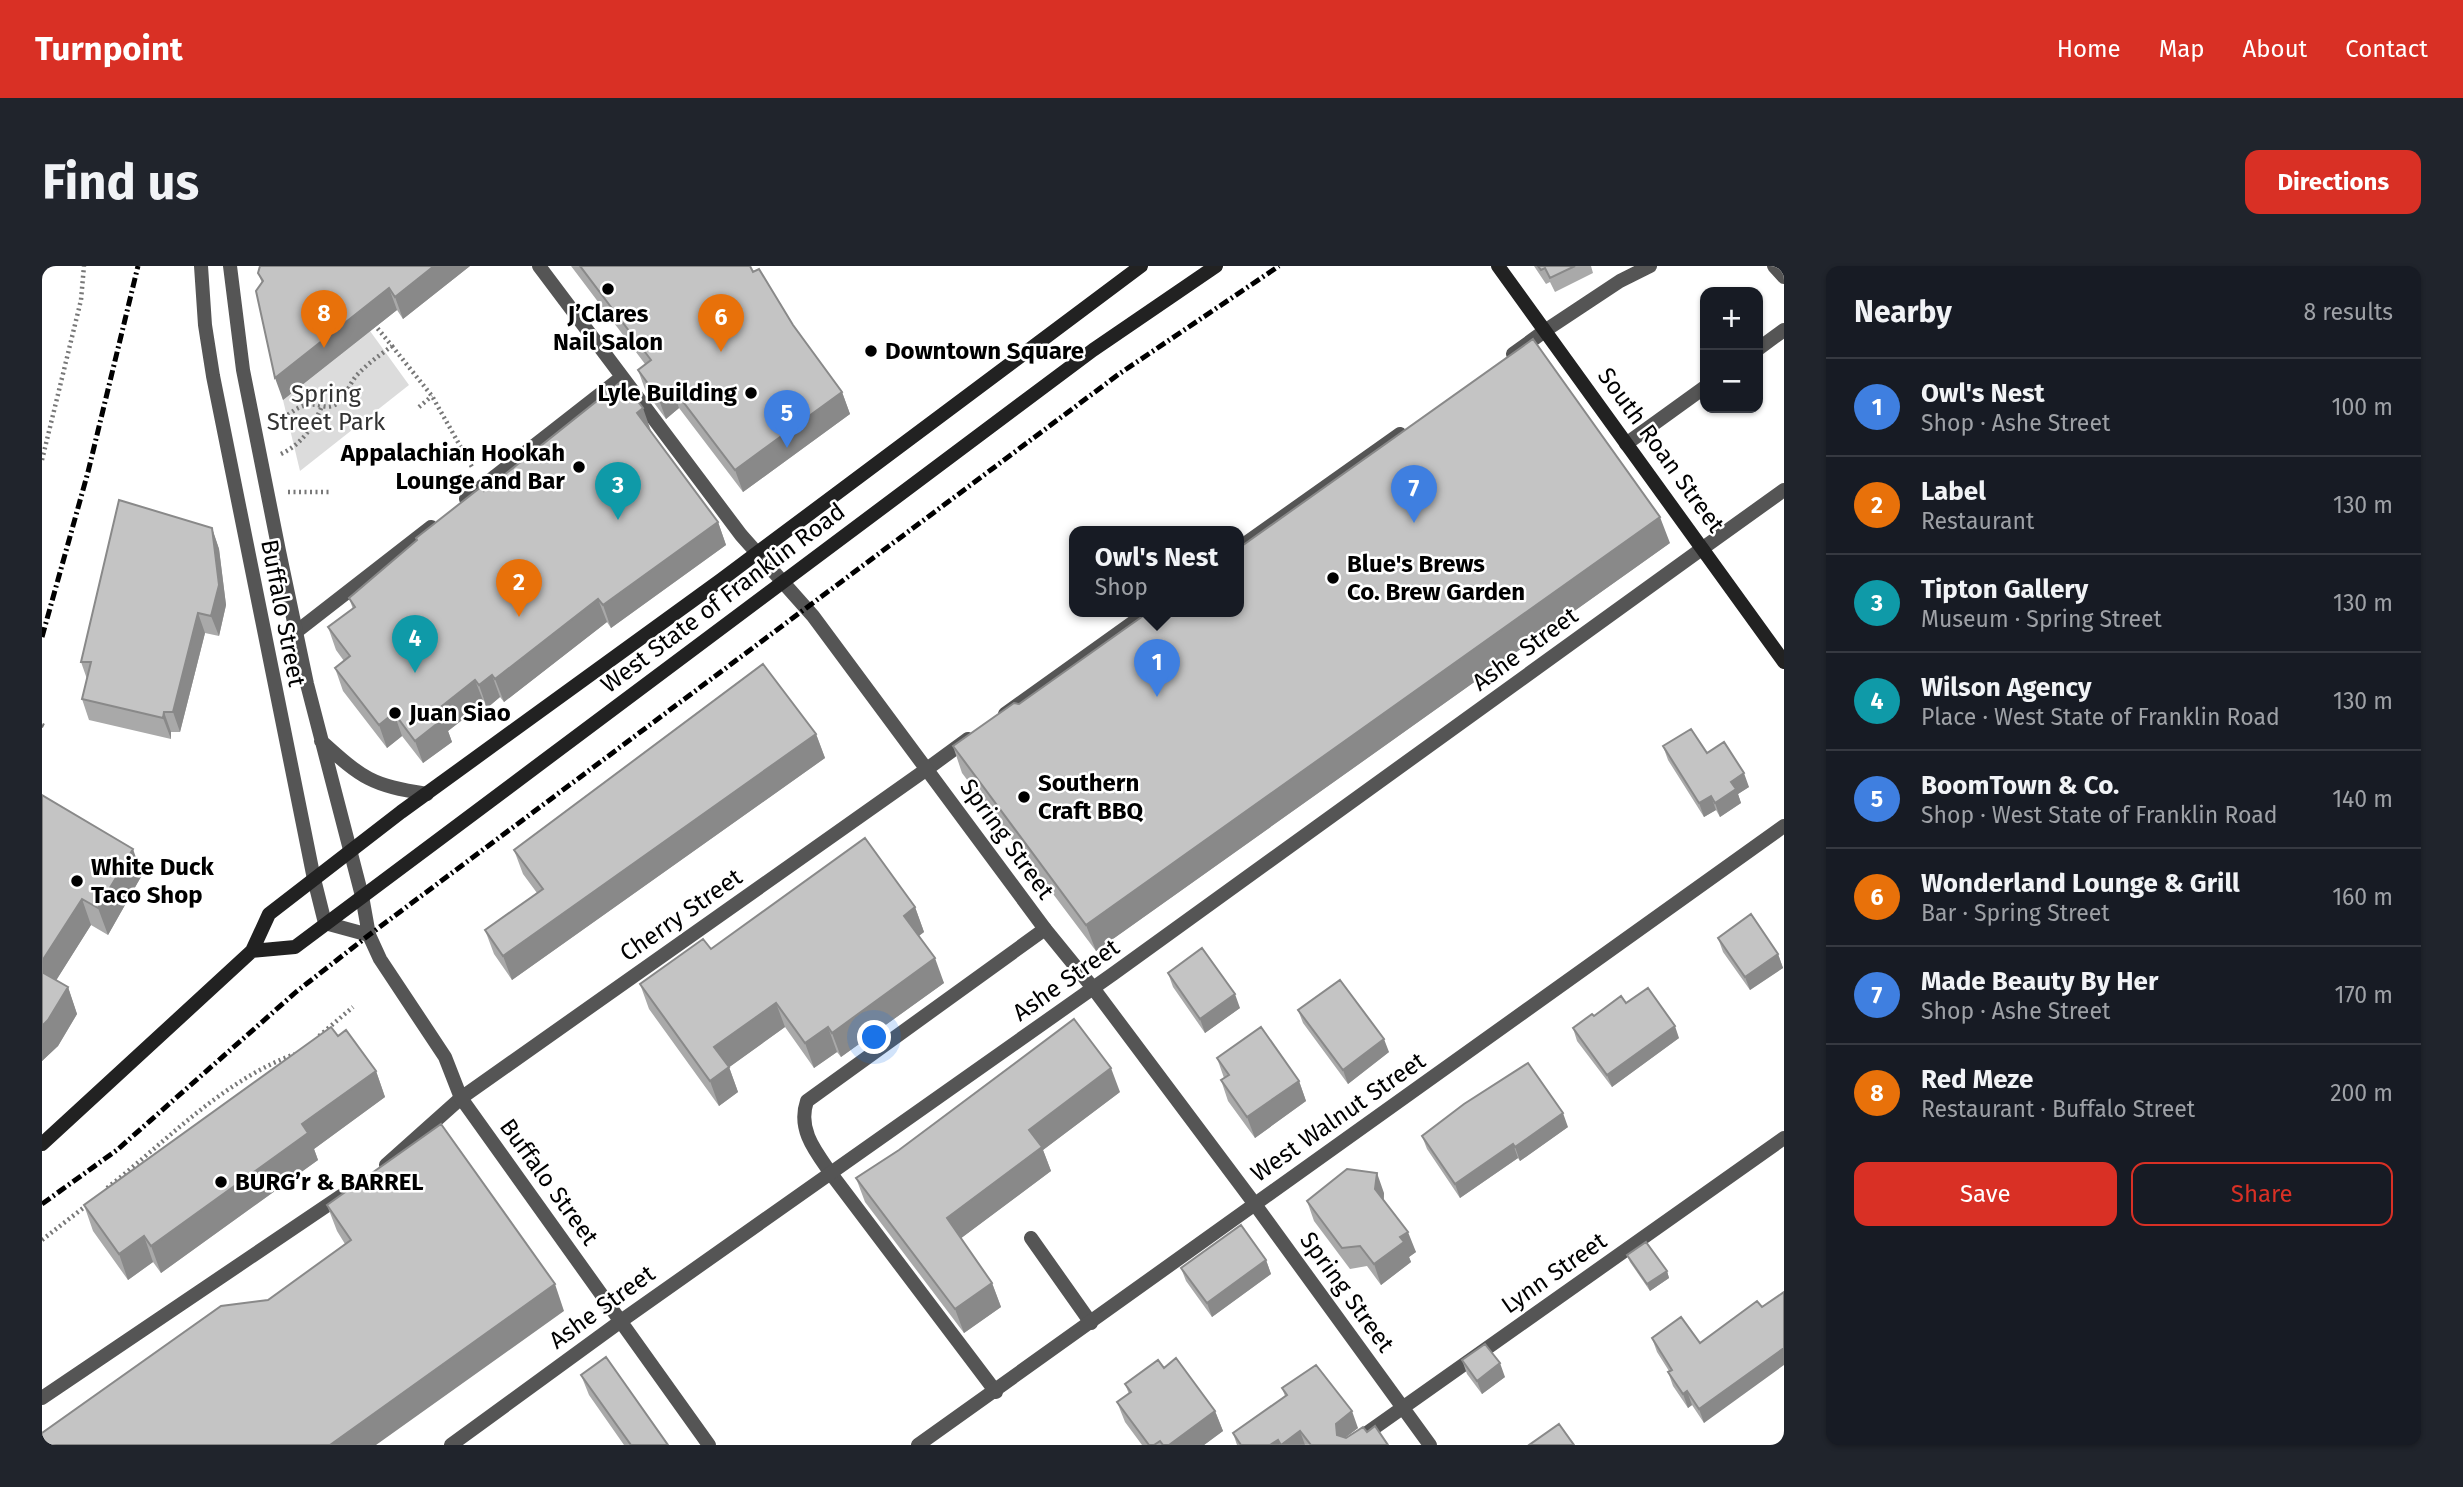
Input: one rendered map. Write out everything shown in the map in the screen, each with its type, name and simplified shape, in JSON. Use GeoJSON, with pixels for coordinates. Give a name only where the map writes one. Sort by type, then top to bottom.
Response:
{"type":"FeatureCollection","features":[{"type":"Feature","properties":{"kind":"main road","name":"West State of Franklin Road"},"geometry":{"type":"LineString","coordinates":[[42,1144],[252,951],[269,914],[427,793],[756,554],[1141,266]]}},
{"type":"Feature","properties":{"kind":"main road","name":"West State of Franklin Road"},"geometry":{"type":"LineString","coordinates":[[252,951],[295,947],[1114,334],[1216,266]]}},
{"type":"Feature","properties":{"kind":"main road","name":"South Roan Street"},"geometry":{"type":"LineString","coordinates":[[1498,266],[1784,662]]}},
{"type":"Feature","properties":{"kind":"street","name":"Buffalo Street"},"geometry":{"type":"LineString","coordinates":[[201,266],[205,326],[213,376],[325,923]]}},
{"type":"Feature","properties":{"kind":"street","name":"Buffalo Street"},"geometry":{"type":"LineString","coordinates":[[230,266],[239,348],[296,632],[321,741],[362,896],[369,935],[380,959],[445,1057],[461,1098],[709,1445]]}},
{"type":"Feature","properties":{"kind":"street","name":"Spring Street"},"geometry":{"type":"LineString","coordinates":[[540,266],[756,554],[813,617],[928,769],[1045,929],[1093,988],[1254,1203],[1430,1445]]}},
{"type":"Feature","properties":{"kind":"street"},"geometry":{"type":"LineString","coordinates":[[1505,360],[1620,281],[1650,266]]}},
{"type":"Feature","properties":{"kind":"street"},"geometry":{"type":"LineString","coordinates":[[1774,266],[1784,277]]}},
{"type":"Feature","properties":{"kind":"street"},"geometry":{"type":"LineString","coordinates":[[1763,345],[1784,330]]}},
{"type":"Feature","properties":{"kind":"street"},"geometry":{"type":"LineString","coordinates":[[296,632],[622,377]]}},
{"type":"Feature","properties":{"kind":"street"},"geometry":{"type":"LineString","coordinates":[[1626,444],[1700,391]]}},
{"type":"Feature","properties":{"kind":"street"},"geometry":{"type":"LineString","coordinates":[[1244,544],[1416,423]]}},
{"type":"Feature","properties":{"kind":"street","name":"Ashe Street"},"geometry":{"type":"LineString","coordinates":[[451,1445],[621,1321],[832,1175],[1784,490]]}},
{"type":"Feature","properties":{"kind":"street","name":"Cherry Street"},"geometry":{"type":"LineString","coordinates":[[374,1173],[461,1098],[1141,617]]}},
{"type":"Feature","properties":{"kind":"street"},"geometry":{"type":"LineString","coordinates":[[321,741],[354,771],[378,785],[427,793]]}},
{"type":"Feature","properties":{"kind":"street","name":"West Walnut Street"},"geometry":{"type":"LineString","coordinates":[[918,1445],[996,1392],[1254,1203],[1784,826]]}},
{"type":"Feature","properties":{"kind":"street"},"geometry":{"type":"LineString","coordinates":[[325,923],[369,935]]}},
{"type":"Feature","properties":{"kind":"street"},"geometry":{"type":"LineString","coordinates":[[996,1392],[832,1175],[809,1142],[802,1116],[807,1101],[1045,929]]}},
{"type":"Feature","properties":{"kind":"street","name":"Lynn Street"},"geometry":{"type":"LineString","coordinates":[[1350,1445],[1784,1138]]}},
{"type":"Feature","properties":{"kind":"street"},"geometry":{"type":"LineString","coordinates":[[42,1398],[351,1189]]}},
{"type":"Feature","properties":{"kind":"street"},"geometry":{"type":"LineString","coordinates":[[1031,1238],[1091,1323]]}},
{"type":"Feature","properties":{"kind":"path"},"geometry":{"type":"LineString","coordinates":[[42,460],[81,300],[84,266]]}},
{"type":"Feature","properties":{"kind":"path"},"geometry":{"type":"LineString","coordinates":[[369,317],[432,396],[483,486]]}},
{"type":"Feature","properties":{"kind":"path"},"geometry":{"type":"LineString","coordinates":[[255,434],[296,407],[308,403],[329,408],[337,404],[355,376],[392,346]]}},
{"type":"Feature","properties":{"kind":"path"},"geometry":{"type":"LineString","coordinates":[[419,407],[432,396]]}},
{"type":"Feature","properties":{"kind":"path"},"geometry":{"type":"LineString","coordinates":[[261,463],[291,449],[308,434],[322,407]]}},
{"type":"Feature","properties":{"kind":"path"},"geometry":{"type":"LineString","coordinates":[[267,492],[329,492]]}},
{"type":"Feature","properties":{"kind":"path"},"geometry":{"type":"LineString","coordinates":[[310,1043],[353,1007]]}},
{"type":"Feature","properties":{"kind":"path"},"geometry":{"type":"LineString","coordinates":[[104,1191],[206,1105],[268,1064],[300,1052]]}},
{"type":"Feature","properties":{"kind":"path"},"geometry":{"type":"LineString","coordinates":[[42,1240],[93,1199]]}},
{"type":"Feature","properties":{"kind":"green space","name":"Spring Street Park"},"geometry":{"type":"Polygon","coordinates":[[[370,331],[409,385],[300,471],[283,400],[370,331]]]}},
{"type":"Feature","properties":{"kind":"building"},"geometry":{"type":"Polygon","coordinates":[[[260,266],[434,266],[395,297],[389,288],[275,378],[256,291],[263,281],[258,273],[260,266]]]}},
{"type":"Feature","properties":{"kind":"building"},"geometry":{"type":"Polygon","coordinates":[[[580,266],[750,266],[753,272],[759,269],[793,325],[842,392],[735,470],[671,386],[658,397],[638,370],[651,360],[580,266]]]}},
{"type":"Feature","properties":{"kind":"building"},"geometry":{"type":"Polygon","coordinates":[[[1538,266],[1575,266],[1550,278],[1545,268],[1541,270],[1538,266]]]}},
{"type":"Feature","properties":{"kind":"building"},"geometry":{"type":"Polygon","coordinates":[[[1533,339],[1660,517],[1086,925],[953,746],[1014,703],[1019,704],[1142,617],[1244,617],[1244,544],[1533,339]]]}},
{"type":"Feature","properties":{"kind":"building"},"geometry":{"type":"Polygon","coordinates":[[[622,381],[643,408],[637,413],[718,522],[603,605],[598,599],[495,679],[492,675],[479,685],[475,680],[437,710],[443,719],[415,741],[394,713],[379,725],[335,668],[350,656],[328,627],[355,607],[349,598],[417,540],[416,538],[481,487],[484,491],[622,381]]]}},
{"type":"Feature","properties":{"kind":"building"},"geometry":{"type":"Polygon","coordinates":[[[119,500],[212,528],[219,585],[211,616],[198,613],[173,712],[164,712],[163,718],[82,699],[91,662],[81,662],[119,500]]]}},
{"type":"Feature","properties":{"kind":"building"},"geometry":{"type":"Polygon","coordinates":[[[763,664],[816,734],[503,956],[485,930],[543,889],[514,850],[763,664]]]}},
{"type":"Feature","properties":{"kind":"building"},"geometry":{"type":"Polygon","coordinates":[[[1691,729],[1707,753],[1724,742],[1744,773],[1731,782],[1736,789],[1715,803],[1711,796],[1699,803],[1663,746],[1691,729]]]}},
{"type":"Feature","properties":{"kind":"building"},"geometry":{"type":"Polygon","coordinates":[[[42,795],[133,849],[98,908],[82,899],[42,961],[42,795]]]}},
{"type":"Feature","properties":{"kind":"building"},"geometry":{"type":"Polygon","coordinates":[[[865,838],[915,907],[904,916],[935,958],[832,1033],[828,1027],[805,1043],[776,1003],[714,1047],[729,1067],[710,1081],[640,984],[703,939],[711,949],[865,838]]]}},
{"type":"Feature","properties":{"kind":"building"},"geometry":{"type":"Polygon","coordinates":[[[1751,914],[1778,954],[1745,977],[1718,938],[1751,914]]]}},
{"type":"Feature","properties":{"kind":"building"},"geometry":{"type":"Polygon","coordinates":[[[1202,948],[1235,994],[1200,1019],[1168,973],[1202,948]]]}},
{"type":"Feature","properties":{"kind":"building"},"geometry":{"type":"Polygon","coordinates":[[[42,972],[68,987],[42,1026],[42,972]]]}},
{"type":"Feature","properties":{"kind":"building"},"geometry":{"type":"Polygon","coordinates":[[[1340,980],[1384,1039],[1343,1070],[1298,1010],[1340,980]]]}},
{"type":"Feature","properties":{"kind":"building"},"geometry":{"type":"Polygon","coordinates":[[[1648,988],[1675,1026],[1607,1075],[1573,1028],[1621,996],[1626,1003],[1648,988]]]}},
{"type":"Feature","properties":{"kind":"building"},"geometry":{"type":"Polygon","coordinates":[[[1074,1019],[1111,1068],[1029,1130],[1042,1147],[947,1218],[992,1283],[955,1309],[856,1178],[899,1150],[1074,1019]]]}},
{"type":"Feature","properties":{"kind":"building"},"geometry":{"type":"Polygon","coordinates":[[[331,1027],[338,1036],[346,1030],[376,1071],[302,1124],[308,1133],[151,1246],[144,1236],[119,1254],[84,1205],[331,1027]]]}},
{"type":"Feature","properties":{"kind":"building"},"geometry":{"type":"Polygon","coordinates":[[[1261,1027],[1299,1081],[1247,1117],[1221,1080],[1229,1075],[1217,1058],[1261,1027]]]}},
{"type":"Feature","properties":{"kind":"building"},"geometry":{"type":"Polygon","coordinates":[[[1528,1063],[1563,1113],[1455,1184],[1422,1136],[1464,1104],[1528,1063]]]}},
{"type":"Feature","properties":{"kind":"building"},"geometry":{"type":"Polygon","coordinates":[[[441,1124],[555,1284],[330,1445],[42,1445],[42,1433],[221,1306],[268,1300],[351,1240],[327,1205],[441,1124]]]}},
{"type":"Feature","properties":{"kind":"building"},"geometry":{"type":"Polygon","coordinates":[[[1347,1169],[1377,1173],[1375,1189],[1408,1232],[1400,1237],[1404,1242],[1374,1264],[1360,1246],[1342,1248],[1307,1201],[1347,1169]]]}},
{"type":"Feature","properties":{"kind":"building"},"geometry":{"type":"Polygon","coordinates":[[[1241,1225],[1266,1260],[1207,1303],[1181,1268],[1241,1225]]]}},
{"type":"Feature","properties":{"kind":"building"},"geometry":{"type":"Polygon","coordinates":[[[1646,1242],[1667,1271],[1647,1284],[1627,1255],[1646,1242]]]}},
{"type":"Feature","properties":{"kind":"building"},"geometry":{"type":"Polygon","coordinates":[[[1784,1292],[1784,1348],[1699,1409],[1687,1391],[1683,1394],[1668,1372],[1672,1370],[1652,1338],[1681,1317],[1700,1343],[1757,1301],[1762,1307],[1784,1292]]]}},
{"type":"Feature","properties":{"kind":"building"},"geometry":{"type":"Polygon","coordinates":[[[1485,1344],[1500,1363],[1477,1381],[1462,1360],[1485,1344]]]}},
{"type":"Feature","properties":{"kind":"building"},"geometry":{"type":"Polygon","coordinates":[[[606,1357],[668,1445],[631,1445],[581,1375],[606,1357]]]}},
{"type":"Feature","properties":{"kind":"building"},"geometry":{"type":"Polygon","coordinates":[[[1176,1358],[1215,1411],[1169,1445],[1163,1445],[1160,1441],[1149,1445],[1117,1402],[1131,1392],[1125,1384],[1158,1360],[1164,1368],[1176,1358]]]}},
{"type":"Feature","properties":{"kind":"building"},"geometry":{"type":"Polygon","coordinates":[[[1316,1365],[1352,1411],[1336,1424],[1337,1435],[1346,1438],[1363,1427],[1367,1432],[1375,1426],[1388,1445],[1311,1445],[1300,1431],[1281,1445],[1278,1440],[1270,1445],[1241,1445],[1233,1433],[1287,1395],[1282,1388],[1316,1365]]]}},
{"type":"Feature","properties":{"kind":"building"},"geometry":{"type":"Polygon","coordinates":[[[1559,1424],[1574,1445],[1529,1445],[1559,1424]]]}},
{"type":"Feature","properties":{"kind":"railway"},"geometry":{"type":"LineString","coordinates":[[42,637],[88,472],[138,266]]}},
{"type":"Feature","properties":{"kind":"railway"},"geometry":{"type":"LineString","coordinates":[[42,1204],[117,1150],[296,992],[369,935],[1119,374],[1279,266]]}},
{"type":"Feature","properties":{"kind":"place","name":"J’Clares Nail Salon"},"geometry":{"type":"Point","coordinates":[608,289]}},
{"type":"Feature","properties":{"kind":"place","name":"Red Meze"},"geometry":{"type":"Point","coordinates":[324,348]}},
{"type":"Feature","properties":{"kind":"place","name":"Downtown Square"},"geometry":{"type":"Point","coordinates":[871,351]}},
{"type":"Feature","properties":{"kind":"place","name":"Wonderland Lounge & Grill"},"geometry":{"type":"Point","coordinates":[721,352]}},
{"type":"Feature","properties":{"kind":"place","name":"Lyle Building"},"geometry":{"type":"Point","coordinates":[751,393]}},
{"type":"Feature","properties":{"kind":"place","name":"BoomTown & Co."},"geometry":{"type":"Point","coordinates":[787,448]}},
{"type":"Feature","properties":{"kind":"place","name":"Appalachian Hookah Lounge and Bar"},"geometry":{"type":"Point","coordinates":[579,467]}},
{"type":"Feature","properties":{"kind":"place","name":"Tipton Gallery"},"geometry":{"type":"Point","coordinates":[618,520]}},
{"type":"Feature","properties":{"kind":"place","name":"Made Beauty By Her"},"geometry":{"type":"Point","coordinates":[1414,523]}},
{"type":"Feature","properties":{"kind":"place","name":"Blue's Brews Co. Brew Garden"},"geometry":{"type":"Point","coordinates":[1333,578]}},
{"type":"Feature","properties":{"kind":"place","name":"Label"},"geometry":{"type":"Point","coordinates":[519,617]}},
{"type":"Feature","properties":{"kind":"place","name":"Wilson Agency"},"geometry":{"type":"Point","coordinates":[415,673]}},
{"type":"Feature","properties":{"kind":"place","name":"Owl's Nest"},"geometry":{"type":"Point","coordinates":[1157,697]}},
{"type":"Feature","properties":{"kind":"place","name":"Juan Siao"},"geometry":{"type":"Point","coordinates":[395,713]}},
{"type":"Feature","properties":{"kind":"place","name":"Southern Craft BBQ"},"geometry":{"type":"Point","coordinates":[1024,797]}},
{"type":"Feature","properties":{"kind":"place","name":"White Duck Taco Shop"},"geometry":{"type":"Point","coordinates":[77,881]}},
{"type":"Feature","properties":{"kind":"place","name":"BURG’r & BARREL"},"geometry":{"type":"Point","coordinates":[221,1182]}}]}
